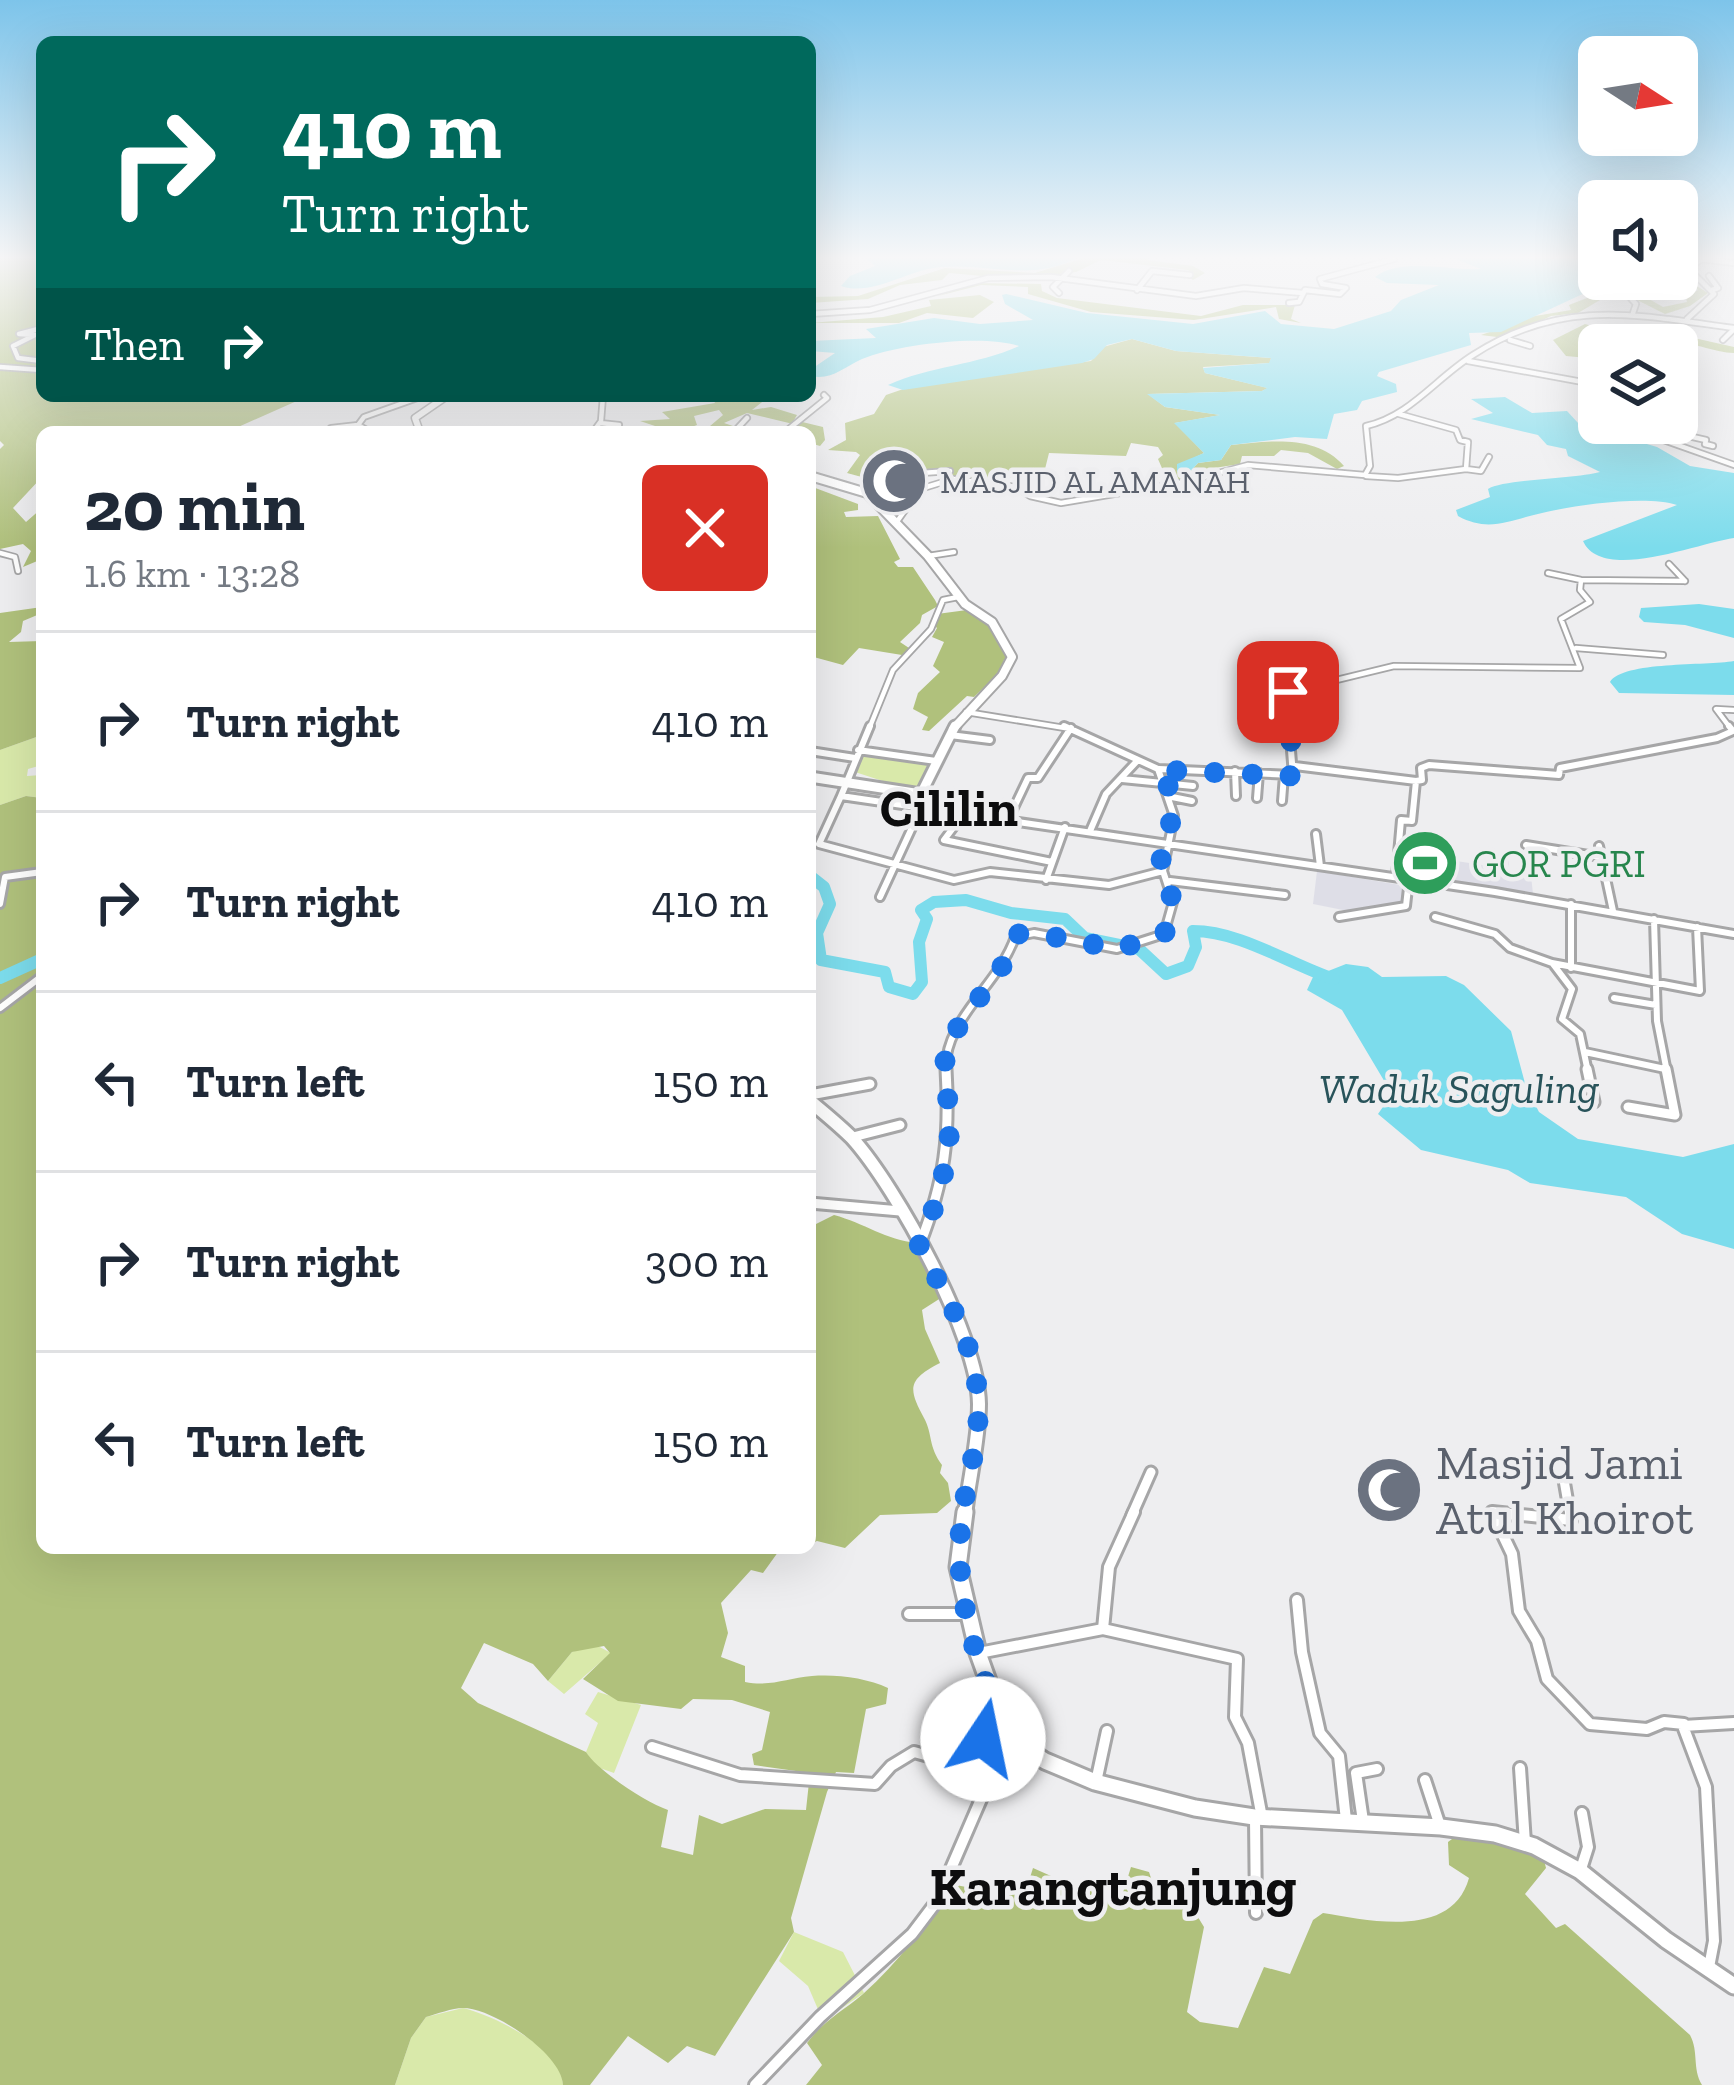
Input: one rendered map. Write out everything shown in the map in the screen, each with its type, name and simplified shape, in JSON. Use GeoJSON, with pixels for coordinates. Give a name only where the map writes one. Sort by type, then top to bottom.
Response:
{"type":"FeatureCollection","features":[{"type":"Feature","properties":{"kind":"main road"},"geometry":{"type":"LineString","coordinates":[[418,426],[415,418],[437,402]]}},
{"type":"Feature","properties":{"kind":"main road"},"geometry":{"type":"LineString","coordinates":[[816,478],[864,491],[928,556],[958,597],[992,622],[1012,657],[1008,670],[964,712],[949,734],[920,802],[816,779]]}},
{"type":"Feature","properties":{"kind":"main road"},"geometry":{"type":"LineString","coordinates":[[816,1104],[851,1137],[900,1210],[961,1321],[979,1403],[958,1545],[967,1615],[1007,1733],[1045,1761],[1096,1782],[1195,1808],[1258,1817],[1441,1827],[1525,1843],[1580,1871],[1734,1986]]}},
{"type":"Feature","properties":{"kind":"street"},"geometry":{"type":"LineString","coordinates":[[1365,476],[1370,466],[1365,427],[1425,398],[1432,383],[1482,353]]}},
{"type":"Feature","properties":{"kind":"street"},"geometry":{"type":"LineString","coordinates":[[1467,361],[1578,381]]}},
{"type":"Feature","properties":{"kind":"street"},"geometry":{"type":"LineString","coordinates":[[0,367],[36,366]]}},
{"type":"Feature","properties":{"kind":"street"},"geometry":{"type":"LineString","coordinates":[[792,426],[827,398],[824,395]]}},
{"type":"Feature","properties":{"kind":"street"},"geometry":{"type":"LineString","coordinates":[[332,426],[358,425],[374,412],[395,409],[399,402]]}},
{"type":"Feature","properties":{"kind":"street"},"geometry":{"type":"LineString","coordinates":[[598,426],[602,402]]}},
{"type":"Feature","properties":{"kind":"street"},"geometry":{"type":"LineString","coordinates":[[1399,414],[1455,429],[1460,440],[1468,442],[1466,470]]}},
{"type":"Feature","properties":{"kind":"street"},"geometry":{"type":"LineString","coordinates":[[740,426],[747,418]]}},
{"type":"Feature","properties":{"kind":"street"},"geometry":{"type":"LineString","coordinates":[[600,423],[619,425]]}},
{"type":"Feature","properties":{"kind":"street"},"geometry":{"type":"LineString","coordinates":[[1698,438],[1713,446]]}},
{"type":"Feature","properties":{"kind":"street"},"geometry":{"type":"LineString","coordinates":[[1671,444],[1734,465]]}},
{"type":"Feature","properties":{"kind":"street"},"geometry":{"type":"LineString","coordinates":[[896,523],[920,489],[953,479],[1016,487],[1030,496],[1062,502],[1185,482],[1248,465],[1398,478],[1481,471],[1489,457]]}},
{"type":"Feature","properties":{"kind":"street"},"geometry":{"type":"LineString","coordinates":[[864,491],[890,476],[950,471]]}},
{"type":"Feature","properties":{"kind":"street"},"geometry":{"type":"LineString","coordinates":[[928,556],[954,552]]}},
{"type":"Feature","properties":{"kind":"street"},"geometry":{"type":"LineString","coordinates":[[0,553],[15,557],[18,572]]}},
{"type":"Feature","properties":{"kind":"street"},"geometry":{"type":"LineString","coordinates":[[1547,573],[1581,580],[1684,580],[1669,564]]}},
{"type":"Feature","properties":{"kind":"street"},"geometry":{"type":"LineString","coordinates":[[964,712],[1070,728],[1158,770],[1294,775],[1292,725],[1286,715],[1288,692],[1394,666],[1580,668],[1561,619],[1590,602],[1580,590],[1581,580]]}},
{"type":"Feature","properties":{"kind":"street"},"geometry":{"type":"LineString","coordinates":[[958,597],[940,603],[931,629],[893,670],[818,843],[954,880],[990,872],[1109,885],[1162,871]]}},
{"type":"Feature","properties":{"kind":"street"},"geometry":{"type":"LineString","coordinates":[[1574,648],[1663,655]]}},
{"type":"Feature","properties":{"kind":"street"},"geometry":{"type":"LineString","coordinates":[[1295,766],[1415,781],[1422,779],[1420,768],[1429,765],[1558,775],[1560,768],[1715,739],[1733,731],[1716,709],[1734,710]]}},
{"type":"Feature","properties":{"kind":"street"},"geometry":{"type":"LineString","coordinates":[[1009,818],[1028,778],[1038,778],[1070,728]]}},
{"type":"Feature","properties":{"kind":"street"},"geometry":{"type":"LineString","coordinates":[[949,734],[990,740]]}},
{"type":"Feature","properties":{"kind":"street"},"geometry":{"type":"LineString","coordinates":[[816,751],[936,761]]}},
{"type":"Feature","properties":{"kind":"street"},"geometry":{"type":"LineString","coordinates":[[1090,831],[1102,800],[1138,760]]}},
{"type":"Feature","properties":{"kind":"street"},"geometry":{"type":"LineString","coordinates":[[1158,770],[1174,816],[1162,871]]}},
{"type":"Feature","properties":{"kind":"street"},"geometry":{"type":"LineString","coordinates":[[1235,771],[1236,796]]}},
{"type":"Feature","properties":{"kind":"street"},"geometry":{"type":"LineString","coordinates":[[1257,798],[1259,772]]}},
{"type":"Feature","properties":{"kind":"street"},"geometry":{"type":"LineString","coordinates":[[1282,801],[1284,776]]}},
{"type":"Feature","properties":{"kind":"street"},"geometry":{"type":"LineString","coordinates":[[1122,779],[1193,786]]}},
{"type":"Feature","properties":{"kind":"street"},"geometry":{"type":"LineString","coordinates":[[1396,877],[1401,820],[1412,821],[1415,781]]}},
{"type":"Feature","properties":{"kind":"street"},"geometry":{"type":"LineString","coordinates":[[842,796],[920,802],[1734,934]]}},
{"type":"Feature","properties":{"kind":"street"},"geometry":{"type":"LineString","coordinates":[[1171,797],[1192,801]]}},
{"type":"Feature","properties":{"kind":"street"},"geometry":{"type":"LineString","coordinates":[[880,897],[920,802]]}},
{"type":"Feature","properties":{"kind":"street"},"geometry":{"type":"LineString","coordinates":[[965,812],[944,840],[1052,862]]}},
{"type":"Feature","properties":{"kind":"street"},"geometry":{"type":"LineString","coordinates":[[1046,880],[1065,827]]}},
{"type":"Feature","properties":{"kind":"street"},"geometry":{"type":"LineString","coordinates":[[1316,834],[1320,866]]}},
{"type":"Feature","properties":{"kind":"street"},"geometry":{"type":"LineString","coordinates":[[1526,845],[1601,857]]}},
{"type":"Feature","properties":{"kind":"street"},"geometry":{"type":"LineString","coordinates":[[1599,846],[1604,883],[1612,890],[1612,911]]}},
{"type":"Feature","properties":{"kind":"street"},"geometry":{"type":"LineString","coordinates":[[919,1246],[941,1190],[950,1131],[944,1047],[1008,958],[1016,937],[1034,933],[1118,949],[1168,928],[1173,902],[1170,880],[1162,871]]}},
{"type":"Feature","properties":{"kind":"street"},"geometry":{"type":"LineString","coordinates":[[0,904],[5,877],[36,873]]}},
{"type":"Feature","properties":{"kind":"street"},"geometry":{"type":"LineString","coordinates":[[1339,917],[1406,906],[1409,879]]}},
{"type":"Feature","properties":{"kind":"street"},"geometry":{"type":"LineString","coordinates":[[1170,880],[1285,895]]}},
{"type":"Feature","properties":{"kind":"street"},"geometry":{"type":"LineString","coordinates":[[1570,904],[1571,968]]}},
{"type":"Feature","properties":{"kind":"street"},"geometry":{"type":"LineString","coordinates":[[1435,917],[1495,934],[1510,948],[1552,964],[1702,991],[1697,927]]}},
{"type":"Feature","properties":{"kind":"street"},"geometry":{"type":"LineString","coordinates":[[1628,1107],[1674,1115],[1656,1005],[1654,919]]}},
{"type":"Feature","properties":{"kind":"street"},"geometry":{"type":"LineString","coordinates":[[1552,964],[1572,988],[1562,1018],[1580,1034],[1578,1044],[1585,1052],[1595,1101],[1583,1105]]}},
{"type":"Feature","properties":{"kind":"street"},"geometry":{"type":"LineString","coordinates":[[0,1008],[36,981]]}},
{"type":"Feature","properties":{"kind":"street"},"geometry":{"type":"LineString","coordinates":[[1614,998],[1656,1005]]}},
{"type":"Feature","properties":{"kind":"street"},"geometry":{"type":"LineString","coordinates":[[1585,1052],[1665,1069]]}},
{"type":"Feature","properties":{"kind":"street"},"geometry":{"type":"LineString","coordinates":[[816,1097],[870,1084]]}},
{"type":"Feature","properties":{"kind":"street"},"geometry":{"type":"LineString","coordinates":[[851,1137],[900,1125]]}},
{"type":"Feature","properties":{"kind":"street"},"geometry":{"type":"LineString","coordinates":[[816,1203],[900,1210]]}},
{"type":"Feature","properties":{"kind":"street"},"geometry":{"type":"LineString","coordinates":[[1103,1629],[1109,1567],[1151,1472]]}},
{"type":"Feature","properties":{"kind":"street"},"geometry":{"type":"LineString","coordinates":[[1564,1480],[1571,1520],[1492,1513],[1513,1554],[1519,1611],[1537,1641],[1547,1679],[1590,1724],[1647,1729],[1664,1722],[1734,1724]]}},
{"type":"Feature","properties":{"kind":"street"},"geometry":{"type":"LineString","coordinates":[[1297,1600],[1302,1652],[1321,1737],[1339,1756],[1354,1820]]}},
{"type":"Feature","properties":{"kind":"street"},"geometry":{"type":"LineString","coordinates":[[908,1614],[967,1615]]}},
{"type":"Feature","properties":{"kind":"street"},"geometry":{"type":"LineString","coordinates":[[978,1653],[1103,1629],[1237,1659],[1235,1717],[1249,1743],[1258,1817],[1256,1913]]}},
{"type":"Feature","properties":{"kind":"street"},"geometry":{"type":"LineString","coordinates":[[1312,1691],[1328,1693]]}},
{"type":"Feature","properties":{"kind":"street"},"geometry":{"type":"LineString","coordinates":[[1684,1724],[1706,1787],[1714,1941],[1709,1968]]}},
{"type":"Feature","properties":{"kind":"street"},"geometry":{"type":"LineString","coordinates":[[1096,1782],[1107,1731]]}},
{"type":"Feature","properties":{"kind":"street"},"geometry":{"type":"LineString","coordinates":[[652,1747],[740,1775],[875,1784],[891,1766],[914,1752],[936,1758],[945,1744],[1007,1733]]}},
{"type":"Feature","properties":{"kind":"street"},"geometry":{"type":"LineString","coordinates":[[755,2085],[820,2017],[912,1934],[937,1901],[1007,1733]]}},
{"type":"Feature","properties":{"kind":"street"},"geometry":{"type":"LineString","coordinates":[[1520,1768],[1525,1843]]}},
{"type":"Feature","properties":{"kind":"street"},"geometry":{"type":"LineString","coordinates":[[1354,1820],[1356,1773],[1376,1769]]}},
{"type":"Feature","properties":{"kind":"street"},"geometry":{"type":"LineString","coordinates":[[1425,1780],[1441,1827]]}},
{"type":"Feature","properties":{"kind":"street"},"geometry":{"type":"LineString","coordinates":[[1580,1871],[1588,1849],[1582,1813]]}},
{"type":"Feature","properties":{"kind":"shaded area"},"geometry":{"type":"Polygon","coordinates":[[[1491,855],[1509,858],[1508,872],[1531,876],[1533,894],[1444,882],[1443,859],[1489,866],[1491,855]]]}},
{"type":"Feature","properties":{"kind":"shaded area"},"geometry":{"type":"Polygon","coordinates":[[[1317,871],[1406,886],[1406,899],[1383,908],[1348,911],[1313,904],[1317,871]]]}},
{"type":"Feature","properties":{"kind":"green space"},"geometry":{"type":"Polygon","coordinates":[[[0,353],[36,353],[36,402],[294,402],[240,426],[36,426],[36,483],[13,508],[26,522],[36,513],[36,562],[23,567],[31,551],[23,544],[0,549],[0,449],[4,445],[0,441],[0,353]]]}},
{"type":"Feature","properties":{"kind":"green space"},"geometry":{"type":"Polygon","coordinates":[[[1098,353],[1271,358],[1270,363],[1203,367],[1205,373],[1268,388],[1262,391],[1148,394],[1165,407],[1221,415],[1175,423],[1204,453],[1177,466],[1187,474],[1198,463],[1221,460],[1231,445],[1292,442],[1320,449],[1344,466],[1337,469],[1308,453],[1281,450],[1274,456],[1242,456],[1240,464],[1201,470],[1203,474],[1168,482],[1158,447],[1131,443],[1126,456],[1049,453],[1043,477],[1022,474],[998,482],[948,478],[943,473],[949,469],[869,479],[847,473],[860,455],[856,452],[828,450],[846,440],[845,423],[874,414],[886,395],[915,385],[1091,361],[1098,353]]]}},
{"type":"Feature","properties":{"kind":"green space"},"geometry":{"type":"Polygon","coordinates":[[[762,402],[752,410],[771,407],[797,415],[794,420],[823,427],[825,440],[816,445],[816,426],[794,426],[747,413],[724,423],[733,426],[710,426],[723,415],[719,410],[694,416],[694,426],[655,426],[640,421],[670,419],[662,412],[715,403],[762,402]]]}},
{"type":"Feature","properties":{"kind":"green space"},"geometry":{"type":"Polygon","coordinates":[[[816,488],[858,504],[858,510],[844,512],[846,517],[878,516],[900,559],[894,562],[898,567],[913,567],[938,606],[922,615],[900,642],[909,648],[902,655],[859,648],[843,665],[816,658],[816,488]]]}},
{"type":"Feature","properties":{"kind":"green space"},"geometry":{"type":"Polygon","coordinates":[[[36,608],[36,616],[23,621],[21,632],[9,642],[36,641],[36,737],[0,750],[0,613],[36,608]]]}},
{"type":"Feature","properties":{"kind":"green space"},"geometry":{"type":"Polygon","coordinates":[[[967,610],[986,622],[1011,658],[1003,661],[1008,665],[974,697],[967,696],[929,731],[922,730],[928,717],[913,709],[918,693],[940,672],[933,666],[944,642],[932,637],[937,628],[931,622],[937,614],[967,610]]]}},
{"type":"Feature","properties":{"kind":"green space"},"geometry":{"type":"Polygon","coordinates":[[[36,737],[36,767],[28,769],[27,776],[36,775],[36,797],[0,805],[0,750],[36,737]]]}},
{"type":"Feature","properties":{"kind":"green space"},"geometry":{"type":"Polygon","coordinates":[[[865,752],[930,762],[919,786],[901,787],[855,772],[865,752]]]}},
{"type":"Feature","properties":{"kind":"green space"},"geometry":{"type":"Polygon","coordinates":[[[26,796],[36,797],[36,1554],[777,1554],[763,1573],[751,1570],[721,1603],[728,1633],[721,1657],[745,1666],[745,1682],[831,1676],[888,1688],[886,1704],[866,1709],[854,1773],[836,1772],[827,1792],[791,1918],[794,1932],[715,2056],[687,2046],[668,2063],[628,2036],[590,2085],[563,2085],[551,2060],[524,2035],[491,2016],[463,2008],[426,2017],[411,2038],[395,2085],[0,2085],[0,805],[26,796]],[[484,1643],[461,1688],[478,1703],[586,1752],[622,1785],[668,1810],[661,1847],[693,1855],[699,1815],[722,1824],[765,1809],[806,1810],[810,1773],[754,1765],[752,1754],[762,1750],[770,1712],[732,1700],[693,1699],[681,1709],[618,1701],[583,1679],[610,1653],[604,1646],[572,1652],[548,1681],[533,1664],[484,1643]]]}},
{"type":"Feature","properties":{"kind":"green space"},"geometry":{"type":"Polygon","coordinates":[[[834,1215],[917,1243],[947,1294],[922,1310],[940,1363],[916,1380],[914,1393],[951,1501],[937,1513],[880,1515],[845,1548],[816,1541],[816,1224],[834,1215]]]}},
{"type":"Feature","properties":{"kind":"green space"},"geometry":{"type":"Polygon","coordinates":[[[594,1644],[611,1653],[564,1694],[548,1681],[572,1652],[594,1644]]]}},
{"type":"Feature","properties":{"kind":"green space"},"geometry":{"type":"Polygon","coordinates":[[[598,1692],[641,1705],[614,1773],[594,1766],[586,1752],[598,1723],[585,1714],[598,1692]]]}},
{"type":"Feature","properties":{"kind":"green space"},"geometry":{"type":"Polygon","coordinates":[[[1456,1836],[1533,1850],[1544,1860],[1546,1868],[1525,1894],[1556,1928],[1565,1924],[1690,2035],[1702,2085],[806,2085],[822,2065],[807,2043],[888,1969],[951,1884],[996,1893],[1005,1886],[1028,1884],[1033,1868],[1078,1888],[1121,1899],[1131,1867],[1149,1872],[1158,1899],[1193,1909],[1204,1927],[1187,2012],[1200,2022],[1238,2028],[1264,1967],[1290,1974],[1313,1920],[1323,1913],[1386,1922],[1428,1918],[1446,1910],[1460,1897],[1469,1878],[1449,1865],[1448,1842],[1456,1836]]]}},
{"type":"Feature","properties":{"kind":"green space"},"geometry":{"type":"Polygon","coordinates":[[[794,1932],[843,1952],[864,1993],[823,2021],[808,1986],[779,1961],[794,1932]]]}},
{"type":"Feature","properties":{"kind":"green space"},"geometry":{"type":"Polygon","coordinates":[[[463,2008],[508,2026],[539,2046],[560,2071],[563,2085],[395,2085],[411,2038],[426,2017],[463,2008]]]}},
{"type":"Feature","properties":{"kind":"water"},"geometry":{"type":"Polygon","coordinates":[[[835,353],[882,353],[831,375],[816,377],[816,366],[835,353]]]}},
{"type":"Feature","properties":{"kind":"water"},"geometry":{"type":"Polygon","coordinates":[[[998,353],[1099,353],[1082,363],[903,390],[888,385],[998,353]]]}},
{"type":"Feature","properties":{"kind":"water"},"geometry":{"type":"Polygon","coordinates":[[[1207,353],[1443,353],[1379,372],[1377,376],[1396,384],[1397,392],[1362,401],[1357,410],[1334,414],[1327,439],[1295,437],[1231,445],[1221,460],[1198,463],[1188,474],[1177,472],[1177,464],[1204,453],[1174,423],[1220,415],[1165,407],[1147,394],[1262,391],[1267,388],[1205,373],[1203,368],[1269,363],[1271,358],[1207,353]]]}},
{"type":"Feature","properties":{"kind":"water"},"geometry":{"type":"Polygon","coordinates":[[[1505,397],[1532,413],[1567,411],[1578,423],[1578,444],[1647,444],[1690,466],[1734,473],[1734,538],[1652,557],[1610,559],[1593,553],[1583,541],[1677,505],[1610,502],[1490,524],[1458,516],[1456,510],[1490,497],[1488,489],[1496,486],[1600,472],[1568,456],[1566,449],[1547,445],[1538,435],[1471,419],[1493,413],[1471,399],[1505,397]]]}},
{"type":"Feature","properties":{"kind":"water"},"geometry":{"type":"Polygon","coordinates":[[[1699,604],[1734,609],[1734,638],[1685,625],[1644,622],[1639,617],[1641,608],[1699,604]]]}},
{"type":"Feature","properties":{"kind":"water"},"geometry":{"type":"Polygon","coordinates":[[[1734,661],[1734,695],[1619,693],[1610,682],[1648,667],[1734,661]]]}},
{"type":"Feature","properties":{"kind":"water","name":"Waduk Saguling"},"geometry":{"type":"Polygon","coordinates":[[[1346,964],[1368,967],[1382,977],[1446,976],[1464,985],[1511,1031],[1526,1087],[1539,1112],[1578,1139],[1683,1157],[1734,1144],[1734,1249],[1682,1234],[1626,1197],[1530,1183],[1508,1170],[1421,1150],[1378,1114],[1392,1094],[1342,1010],[1307,990],[1313,977],[1346,964]]]}},
{"type":"Feature","properties":{"kind":"waterway"},"geometry":{"type":"LineString","coordinates":[[816,881],[824,887],[830,904],[817,933],[821,960],[885,972],[889,987],[913,994],[922,982],[919,942],[927,919],[921,910],[934,902],[966,900],[1011,913],[1065,919],[1085,938],[1139,949],[1166,974],[1188,966],[1196,947],[1193,931],[1229,936],[1334,979]]}},
{"type":"Feature","properties":{"kind":"waterway"},"geometry":{"type":"LineString","coordinates":[[0,978],[36,962]]}},
{"type":"Feature","properties":{"kind":"place","name":"MASJID AL AMANAH"},"geometry":{"type":"Point","coordinates":[894,481]}},
{"type":"Feature","properties":{"kind":"place","name":"GOR PGRI"},"geometry":{"type":"Point","coordinates":[1425,863]}},
{"type":"Feature","properties":{"kind":"place","name":"Masjid Jami Atul Khoirot"},"geometry":{"type":"Point","coordinates":[1389,1490]}},
{"type":"Feature","properties":{"kind":"district","name":"Cililin"},"geometry":{"type":"Point","coordinates":[949,808]}},
{"type":"Feature","properties":{"kind":"district","name":"Karangtanjung"},"geometry":{"type":"Point","coordinates":[1113,1886]}},
{"type":"Feature","properties":{"kind":"route"},"geometry":{"type":"LineString","coordinates":[[983,1739],[1005,1729],[978,1653],[958,1567],[979,1403],[961,1321],[919,1246],[941,1190],[950,1131],[944,1047],[974,999],[1008,958],[1017,934],[1118,949],[1164,934],[1173,902],[1170,880],[1162,871],[1174,805],[1158,770],[1293,776],[1288,692]]}}]}
